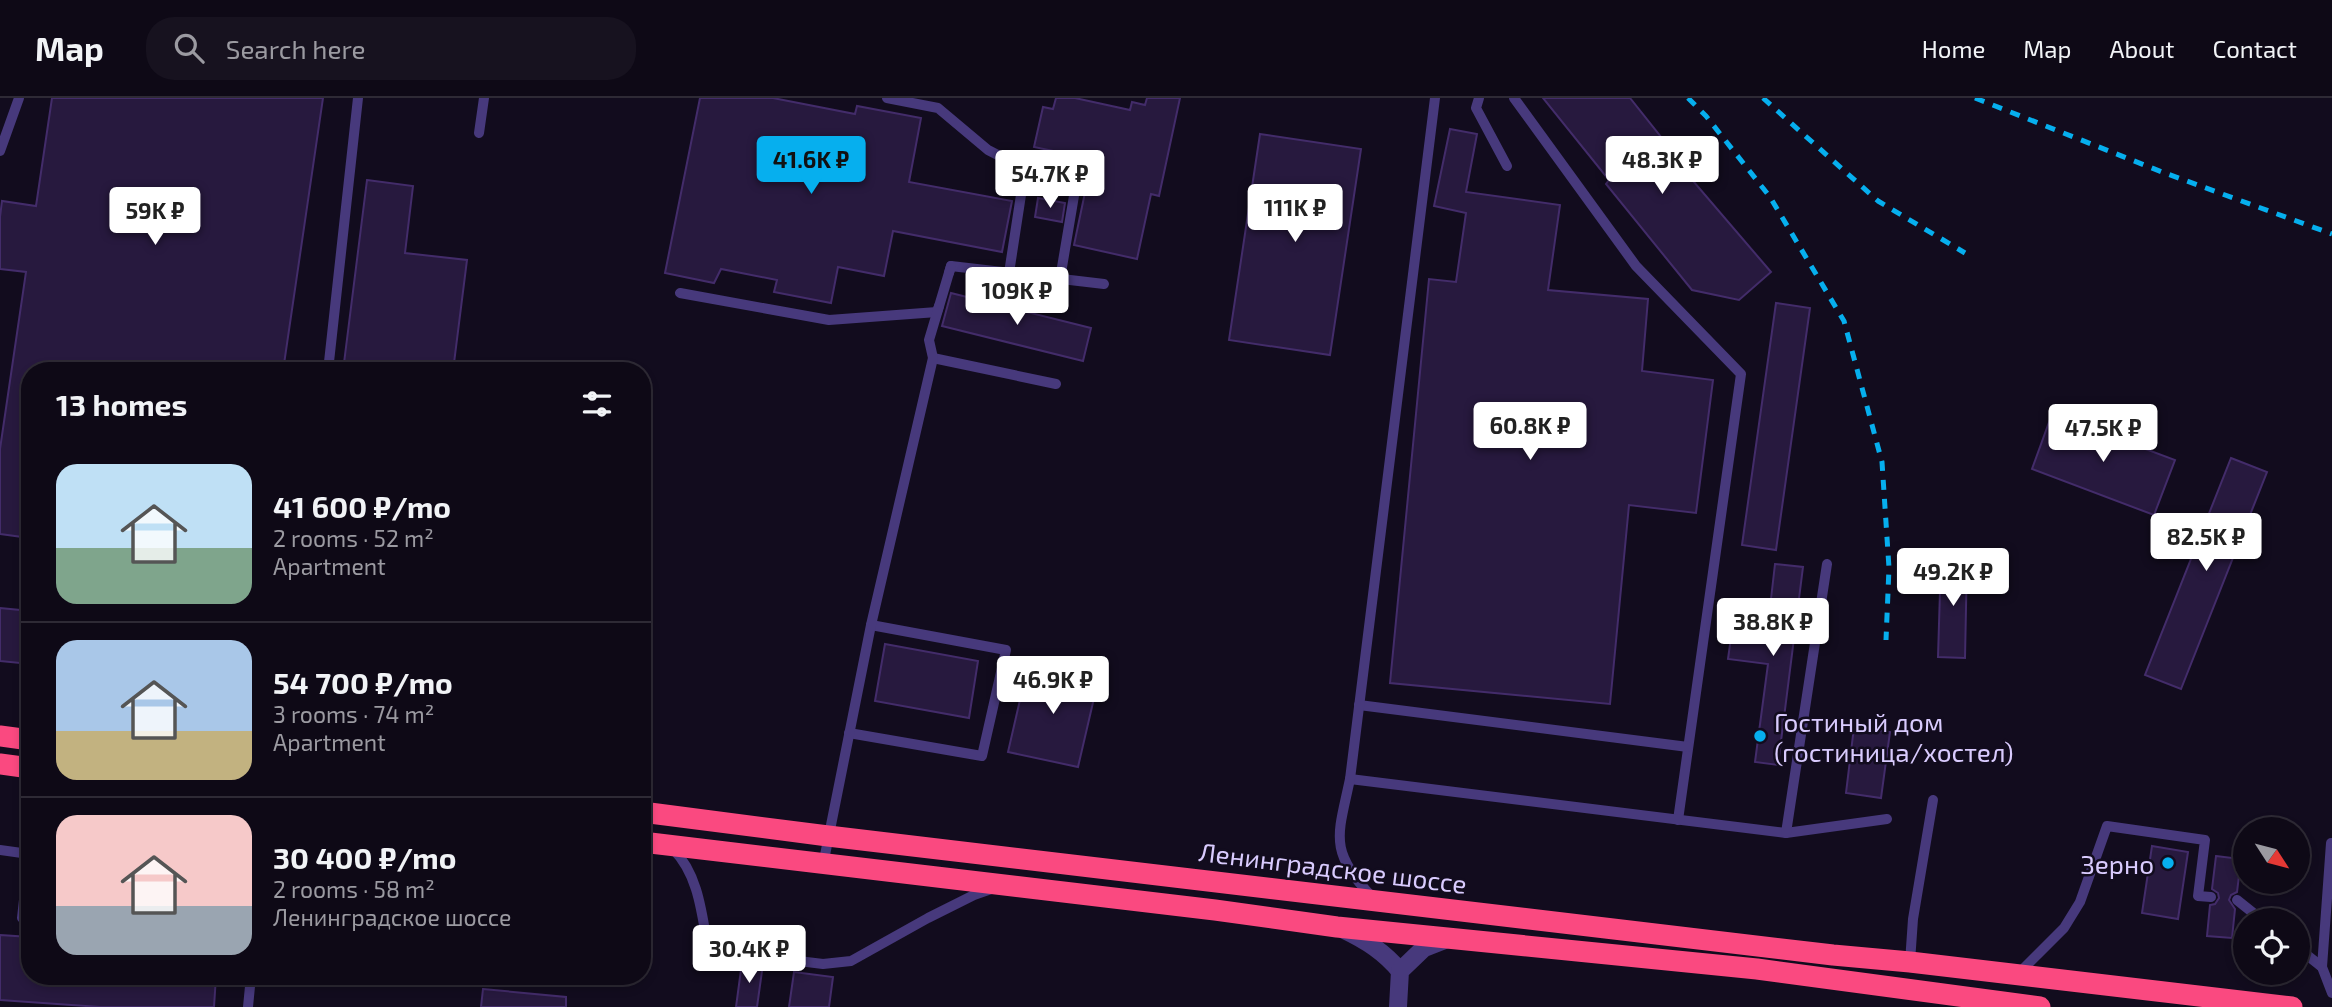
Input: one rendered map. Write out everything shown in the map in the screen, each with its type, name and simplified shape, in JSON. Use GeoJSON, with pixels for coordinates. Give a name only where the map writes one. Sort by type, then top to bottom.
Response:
{"type":"FeatureCollection","features":[{"type":"Feature","properties":{"kind":"highway"},"geometry":{"type":"LineString","coordinates":[[0,736],[21,739]]}},
{"type":"Feature","properties":{"kind":"highway"},"geometry":{"type":"LineString","coordinates":[[0,764],[21,767]]}},
{"type":"Feature","properties":{"kind":"highway","name":"Ленинградское шоссе"},"geometry":{"type":"LineString","coordinates":[[651,813],[1833,956],[1910,961],[2292,1007]]}},
{"type":"Feature","properties":{"kind":"highway"},"geometry":{"type":"LineString","coordinates":[[651,843],[1337,927],[1830,978],[2040,1007]]}},
{"type":"Feature","properties":{"kind":"street"},"geometry":{"type":"LineString","coordinates":[[1337,927],[1371,943],[1400,971]]}},
{"type":"Feature","properties":{"kind":"street"},"geometry":{"type":"LineString","coordinates":[[1398,1007],[1400,971],[1424,948],[1450,938]]}},
{"type":"Feature","properties":{"kind":"lane"},"geometry":{"type":"LineString","coordinates":[[0,151],[19,98]]}},
{"type":"Feature","properties":{"kind":"lane"},"geometry":{"type":"LineString","coordinates":[[329,362],[358,98]]}},
{"type":"Feature","properties":{"kind":"lane"},"geometry":{"type":"LineString","coordinates":[[478,133],[484,98]]}},
{"type":"Feature","properties":{"kind":"lane"},"geometry":{"type":"LineString","coordinates":[[887,98],[938,108],[988,150],[1025,169],[1077,178],[1060,279]]}},
{"type":"Feature","properties":{"kind":"lane"},"geometry":{"type":"LineString","coordinates":[[1374,900],[1344,861],[1337,838],[1350,779],[1435,98]]}},
{"type":"Feature","properties":{"kind":"lane"},"geometry":{"type":"LineString","coordinates":[[1479,98],[1476,108],[1507,166]]}},
{"type":"Feature","properties":{"kind":"lane"},"geometry":{"type":"LineString","coordinates":[[1514,98],[1636,267],[1741,374],[1678,820]]}},
{"type":"Feature","properties":{"kind":"lane"},"geometry":{"type":"LineString","coordinates":[[1009,273],[1025,169]]}},
{"type":"Feature","properties":{"kind":"lane"},"geometry":{"type":"LineString","coordinates":[[823,865],[871,625],[933,358],[929,340],[951,267],[1104,285]]}},
{"type":"Feature","properties":{"kind":"lane"},"geometry":{"type":"LineString","coordinates":[[680,293],[829,320],[937,312]]}},
{"type":"Feature","properties":{"kind":"lane"},"geometry":{"type":"LineString","coordinates":[[933,358],[1056,384]]}},
{"type":"Feature","properties":{"kind":"lane"},"geometry":{"type":"LineString","coordinates":[[1786,833],[1827,564]]}},
{"type":"Feature","properties":{"kind":"lane"},"geometry":{"type":"LineString","coordinates":[[849,733],[982,756],[1006,650],[871,625]]}},
{"type":"Feature","properties":{"kind":"lane"},"geometry":{"type":"LineString","coordinates":[[1359,705],[1688,747]]}},
{"type":"Feature","properties":{"kind":"lane"},"geometry":{"type":"LineString","coordinates":[[1350,779],[1786,833],[1887,819]]}},
{"type":"Feature","properties":{"kind":"lane"},"geometry":{"type":"LineString","coordinates":[[1910,961],[1913,919],[1933,800]]}},
{"type":"Feature","properties":{"kind":"lane"},"geometry":{"type":"LineString","coordinates":[[2018,974],[2070,919],[2080,902],[2107,827],[2205,840],[2198,896],[2211,897]]}},
{"type":"Feature","properties":{"kind":"lane"},"geometry":{"type":"LineString","coordinates":[[2330,844],[2322,967],[2332,993]]}},
{"type":"Feature","properties":{"kind":"lane"},"geometry":{"type":"LineString","coordinates":[[668,845],[683,859],[700,900],[706,937],[726,952],[738,954],[823,964],[851,961],[962,901],[1005,885]]}},
{"type":"Feature","properties":{"kind":"lane"},"geometry":{"type":"LineString","coordinates":[[0,850],[21,853]]}},
{"type":"Feature","properties":{"kind":"lane"},"geometry":{"type":"LineString","coordinates":[[2236,900],[2246,908]]}},
{"type":"Feature","properties":{"kind":"lane"},"geometry":{"type":"LineString","coordinates":[[2310,958],[2322,967]]}},
{"type":"Feature","properties":{"kind":"lane"},"geometry":{"type":"LineString","coordinates":[[248,1007],[250,985]]}},
{"type":"Feature","properties":{"kind":"building"},"geometry":{"type":"Polygon","coordinates":[[[52,98],[323,98],[284,362],[21,362],[21,537],[0,534],[0,449],[26,272],[0,269],[0,217],[2,201],[36,206],[52,98]]]}},
{"type":"Feature","properties":{"kind":"building"},"geometry":{"type":"Polygon","coordinates":[[[700,98],[773,98],[855,114],[857,106],[921,118],[909,182],[1012,201],[1002,252],[893,231],[884,276],[838,267],[831,303],[774,292],[777,280],[721,269],[714,283],[665,273],[700,98]]]}},
{"type":"Feature","properties":{"kind":"building"},"geometry":{"type":"Polygon","coordinates":[[[1056,98],[1075,98],[1130,110],[1132,102],[1145,105],[1147,98],[1180,98],[1159,196],[1151,194],[1137,259],[1074,245],[1092,159],[1034,147],[1043,107],[1053,109],[1056,98]]]}},
{"type":"Feature","properties":{"kind":"building"},"geometry":{"type":"Polygon","coordinates":[[[1543,98],[1630,98],[1661,137],[1658,140],[1771,272],[1739,300],[1692,290],[1606,184],[1609,180],[1543,98]]]}},
{"type":"Feature","properties":{"kind":"building"},"geometry":{"type":"Polygon","coordinates":[[[1450,129],[1477,134],[1466,192],[1560,205],[1548,290],[1648,299],[1642,371],[1713,380],[1696,513],[1629,505],[1610,704],[1390,683],[1429,279],[1456,282],[1466,213],[1434,206],[1450,129]]]}},
{"type":"Feature","properties":{"kind":"building"},"geometry":{"type":"Polygon","coordinates":[[[1260,134],[1361,149],[1330,355],[1229,340],[1260,134]]]}},
{"type":"Feature","properties":{"kind":"building"},"geometry":{"type":"Polygon","coordinates":[[[367,180],[413,186],[405,253],[467,260],[454,362],[344,362],[367,180]]]}},
{"type":"Feature","properties":{"kind":"building"},"geometry":{"type":"Polygon","coordinates":[[[1038,198],[1065,203],[1062,222],[1035,217],[1038,198]]]}},
{"type":"Feature","properties":{"kind":"building"},"geometry":{"type":"Polygon","coordinates":[[[951,293],[1091,328],[1083,361],[942,326],[951,293]]]}},
{"type":"Feature","properties":{"kind":"building"},"geometry":{"type":"Polygon","coordinates":[[[1776,303],[1810,308],[1776,550],[1742,545],[1776,303]]]}},
{"type":"Feature","properties":{"kind":"building"},"geometry":{"type":"Polygon","coordinates":[[[2052,414],[2175,460],[2154,515],[2032,469],[2052,414]]]}},
{"type":"Feature","properties":{"kind":"building"},"geometry":{"type":"Polygon","coordinates":[[[2231,458],[2267,472],[2181,689],[2145,675],[2231,458]]]}},
{"type":"Feature","properties":{"kind":"building"},"geometry":{"type":"Polygon","coordinates":[[[1941,558],[1967,558],[1965,658],[1938,657],[1941,558]]]}},
{"type":"Feature","properties":{"kind":"building"},"geometry":{"type":"Polygon","coordinates":[[[1775,564],[1803,567],[1778,765],[1755,762],[1768,664],[1728,659],[1732,630],[1767,634],[1775,564]]]}},
{"type":"Feature","properties":{"kind":"building"},"geometry":{"type":"Polygon","coordinates":[[[0,608],[21,610],[21,663],[0,661],[0,608]]]}},
{"type":"Feature","properties":{"kind":"building"},"geometry":{"type":"Polygon","coordinates":[[[885,644],[978,661],[969,718],[875,701],[885,644]]]}},
{"type":"Feature","properties":{"kind":"building"},"geometry":{"type":"Polygon","coordinates":[[[1028,665],[1098,681],[1078,767],[1008,752],[1028,665]]]}},
{"type":"Feature","properties":{"kind":"building"},"geometry":{"type":"Polygon","coordinates":[[[1854,727],[1890,732],[1881,798],[1846,793],[1854,727]]]}},
{"type":"Feature","properties":{"kind":"building"},"geometry":{"type":"Polygon","coordinates":[[[2152,846],[2188,852],[2178,919],[2142,913],[2152,846]]]}},
{"type":"Feature","properties":{"kind":"building"},"geometry":{"type":"Polygon","coordinates":[[[2216,856],[2233,858],[2233,894],[2229,900],[2234,908],[2232,938],[2207,936],[2210,905],[2215,904],[2219,898],[2218,893],[2212,889],[2216,856]]]}},
{"type":"Feature","properties":{"kind":"building"},"geometry":{"type":"Polygon","coordinates":[[[0,935],[21,936],[21,985],[215,985],[214,1007],[100,1007],[0,1000],[0,935]]]}},
{"type":"Feature","properties":{"kind":"building"},"geometry":{"type":"Polygon","coordinates":[[[742,962],[763,964],[757,1007],[736,1007],[742,962]]]}},
{"type":"Feature","properties":{"kind":"building"},"geometry":{"type":"Polygon","coordinates":[[[794,972],[833,977],[829,1007],[789,1007],[794,972]]]}},
{"type":"Feature","properties":{"kind":"building"},"geometry":{"type":"Polygon","coordinates":[[[483,989],[566,997],[566,1007],[481,1007],[483,989]]]}},
{"type":"Feature","properties":{"kind":"railway"},"geometry":{"type":"LineString","coordinates":[[1688,98],[1706,116],[1770,197],[1844,321],[1882,462],[1889,568],[1886,640]]}},
{"type":"Feature","properties":{"kind":"railway"},"geometry":{"type":"LineString","coordinates":[[1763,98],[1878,201],[1965,253]]}},
{"type":"Feature","properties":{"kind":"railway"},"geometry":{"type":"LineString","coordinates":[[1975,98],[2162,172],[2332,234]]}},
{"type":"Feature","properties":{"kind":"place","name":"Гостиный дом (гостиница/хостел)"},"geometry":{"type":"Point","coordinates":[1760,736]}},
{"type":"Feature","properties":{"kind":"place","name":"Зерно"},"geometry":{"type":"Point","coordinates":[2168,863]}}]}
